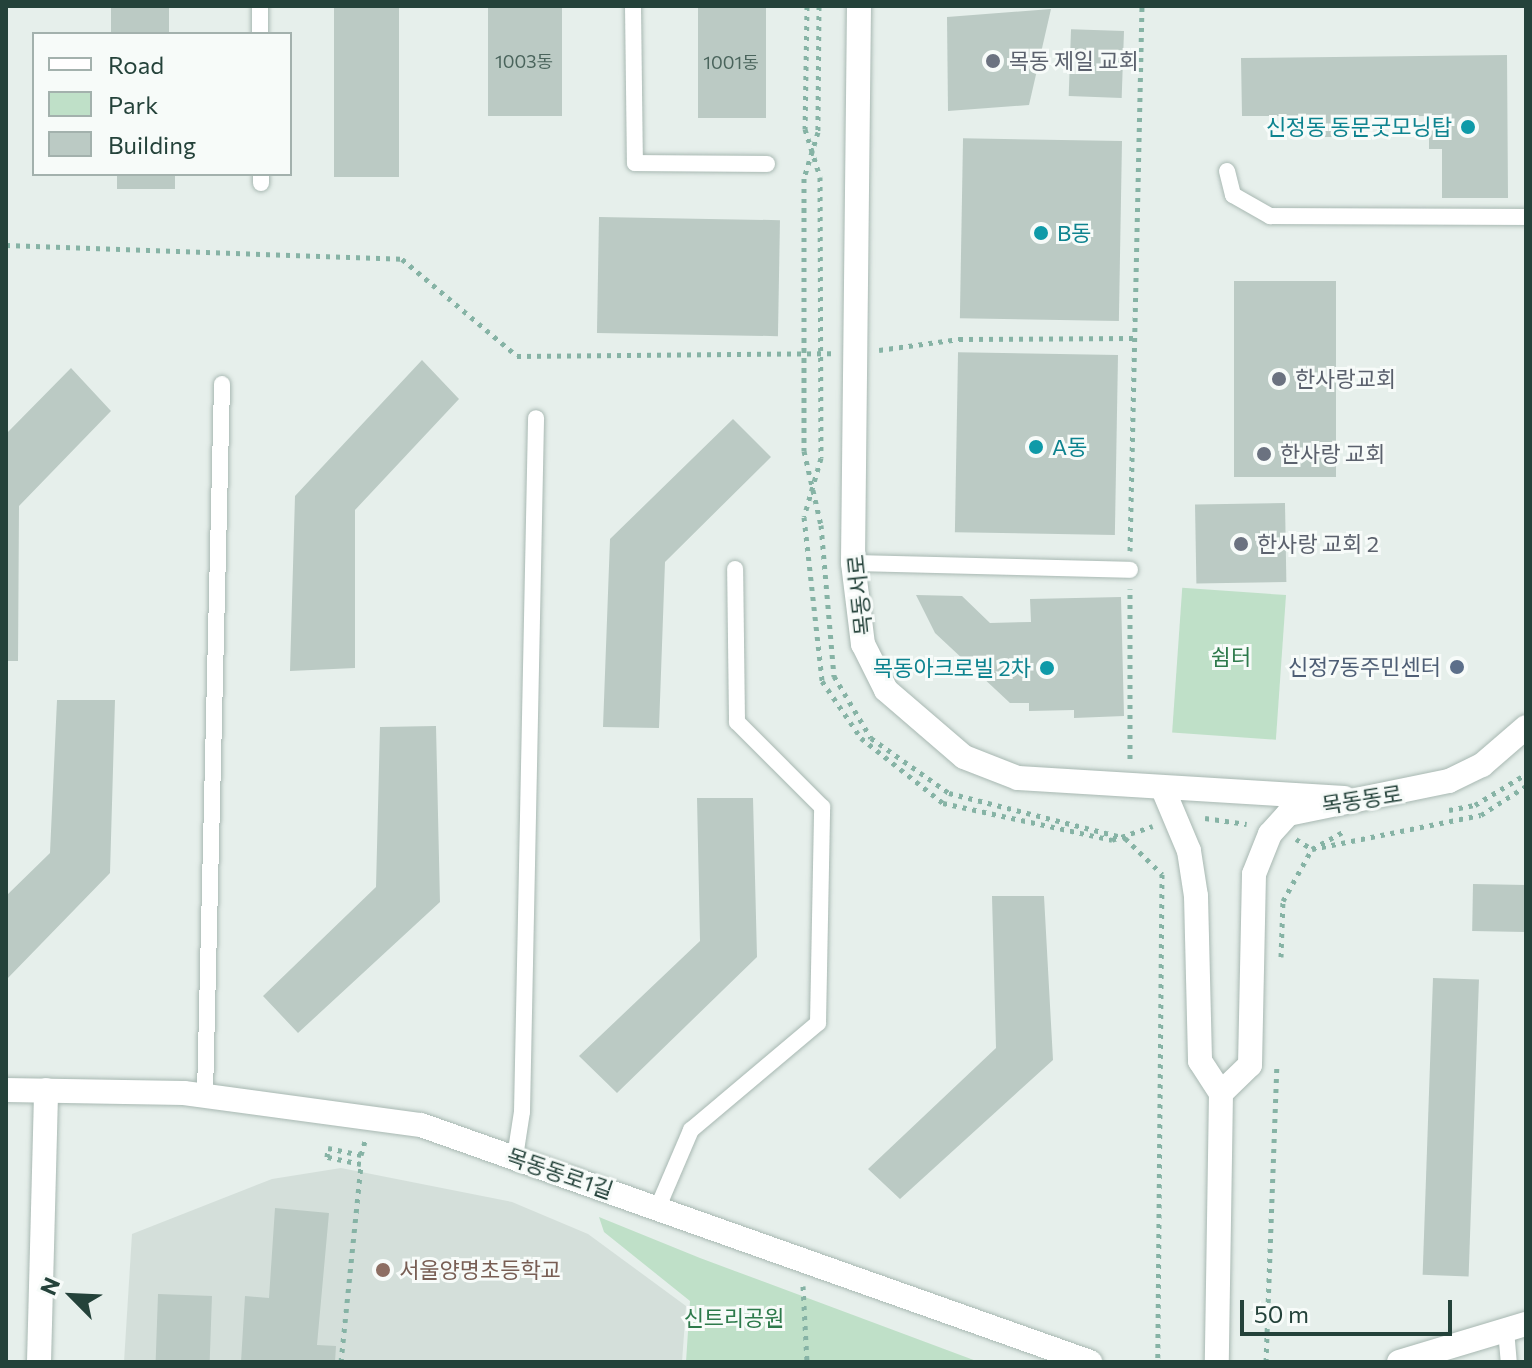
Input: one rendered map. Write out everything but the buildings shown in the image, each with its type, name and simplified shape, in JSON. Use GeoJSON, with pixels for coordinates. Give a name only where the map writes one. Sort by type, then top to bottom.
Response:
{"type":"FeatureCollection","features":[{"type":"Feature","properties":{"kind":"main road","name":"목동서로"},"geometry":{"type":"LineString","coordinates":[[859,6],[853,563],[863,644],[886,690],[924,730],[964,757],[1018,778],[1130,788],[1344,798]]}},
{"type":"Feature","properties":{"kind":"main road","name":"목동동로"},"geometry":{"type":"LineString","coordinates":[[1221,1093],[1250,1065],[1254,874],[1270,834],[1288,814],[1344,798],[1402,795],[1449,781],[1482,765],[1526,727]]}},
{"type":"Feature","properties":{"kind":"main road"},"geometry":{"type":"LineString","coordinates":[[1163,789],[1189,851],[1196,896],[1200,1061],[1221,1093],[1217,1362]]}},
{"type":"Feature","properties":{"kind":"main road","name":"목동동로1길"},"geometry":{"type":"LineString","coordinates":[[6,1090],[205,1095],[421,1125],[803,1257],[1090,1362]]}},
{"type":"Feature","properties":{"kind":"main road"},"geometry":{"type":"LineString","coordinates":[[39,1362],[46,1090]]}},
{"type":"Feature","properties":{"kind":"main road"},"geometry":{"type":"LineString","coordinates":[[1399,1362],[1516,1327]]}},
{"type":"Feature","properties":{"kind":"lane"},"geometry":{"type":"LineString","coordinates":[[260,6],[260,32]]}},
{"type":"Feature","properties":{"kind":"lane"},"geometry":{"type":"LineString","coordinates":[[633,6],[635,163],[767,164]]}},
{"type":"Feature","properties":{"kind":"lane"},"geometry":{"type":"LineString","coordinates":[[1227,171],[1233,195],[1270,216],[1526,217]]}},
{"type":"Feature","properties":{"kind":"lane"},"geometry":{"type":"LineString","coordinates":[[205,1095],[222,384]]}},
{"type":"Feature","properties":{"kind":"lane"},"geometry":{"type":"LineString","coordinates":[[515,1157],[522,1112],[536,418]]}},
{"type":"Feature","properties":{"kind":"lane"},"geometry":{"type":"LineString","coordinates":[[853,563],[1130,570]]}},
{"type":"Feature","properties":{"kind":"lane"},"geometry":{"type":"LineString","coordinates":[[658,1207],[691,1130],[818,1023],[822,807],[737,722],[735,569]]}},
{"type":"Feature","properties":{"kind":"lane"},"geometry":{"type":"LineString","coordinates":[[1509,1362],[1516,1327]]}},
{"type":"Feature","properties":{"kind":"path"},"geometry":{"type":"LineString","coordinates":[[1130,788],[1130,570],[1142,6]]}},
{"type":"Feature","properties":{"kind":"path"},"geometry":{"type":"LineString","coordinates":[[6,245],[402,259],[517,356],[856,353],[959,339],[1135,338]]}},
{"type":"Feature","properties":{"kind":"path"},"geometry":{"type":"LineString","coordinates":[[1281,965],[1283,901],[1312,849],[1481,815],[1526,786]]}},
{"type":"Feature","properties":{"kind":"path"},"geometry":{"type":"LineString","coordinates":[[1125,838],[1162,874],[1158,1362]]}},
{"type":"Feature","properties":{"kind":"path"},"geometry":{"type":"LineString","coordinates":[[1266,1362],[1277,1060]]}},
{"type":"Feature","properties":{"kind":"path"},"geometry":{"type":"LineString","coordinates":[[341,1362],[361,1164],[327,1157],[328,1148],[361,1155],[365,1140]]}},
{"type":"Feature","properties":{"kind":"path"},"geometry":{"type":"LineString","coordinates":[[803,1257],[807,1362]]}},
{"type":"Feature","properties":{"kind":"shaded area","name":"서울양명초등학교"},"geometry":{"type":"Polygon","coordinates":[[[341,1168],[512,1202],[588,1234],[686,1306],[682,1362],[124,1362],[132,1234],[272,1179],[341,1168]]]}},
{"type":"Feature","properties":{"kind":"green space","name":"쉼터"},"geometry":{"type":"Polygon","coordinates":[[[1182,588],[1286,595],[1276,740],[1172,732],[1182,588]]]}},
{"type":"Feature","properties":{"kind":"green space","name":"신트리공원"},"geometry":{"type":"Polygon","coordinates":[[[599,1217],[979,1362],[686,1362],[690,1301],[604,1232],[599,1217]]]}},
{"type":"Feature","properties":{"kind":"place","name":"목동 제일 교회"},"geometry":{"type":"Point","coordinates":[993,61]}},
{"type":"Feature","properties":{"kind":"place","name":"신정동 동문굿모닝탑"},"geometry":{"type":"Point","coordinates":[1468,127]}},
{"type":"Feature","properties":{"kind":"place","name":"B동"},"geometry":{"type":"Point","coordinates":[1041,233]}},
{"type":"Feature","properties":{"kind":"place","name":"한사랑교회"},"geometry":{"type":"Point","coordinates":[1279,379]}},
{"type":"Feature","properties":{"kind":"place","name":"A동"},"geometry":{"type":"Point","coordinates":[1036,447]}},
{"type":"Feature","properties":{"kind":"place","name":"한사랑 교회"},"geometry":{"type":"Point","coordinates":[1264,454]}},
{"type":"Feature","properties":{"kind":"place","name":"한사랑 교회 2"},"geometry":{"type":"Point","coordinates":[1241,544]}},
{"type":"Feature","properties":{"kind":"place","name":"신정7동주민센터"},"geometry":{"type":"Point","coordinates":[1457,667]}},
{"type":"Feature","properties":{"kind":"place","name":"목동아크로빌 2차"},"geometry":{"type":"Point","coordinates":[1047,668]}},
{"type":"Feature","properties":{"kind":"place","name":"서울양명초등학교"},"geometry":{"type":"Point","coordinates":[383,1270]}}]}
